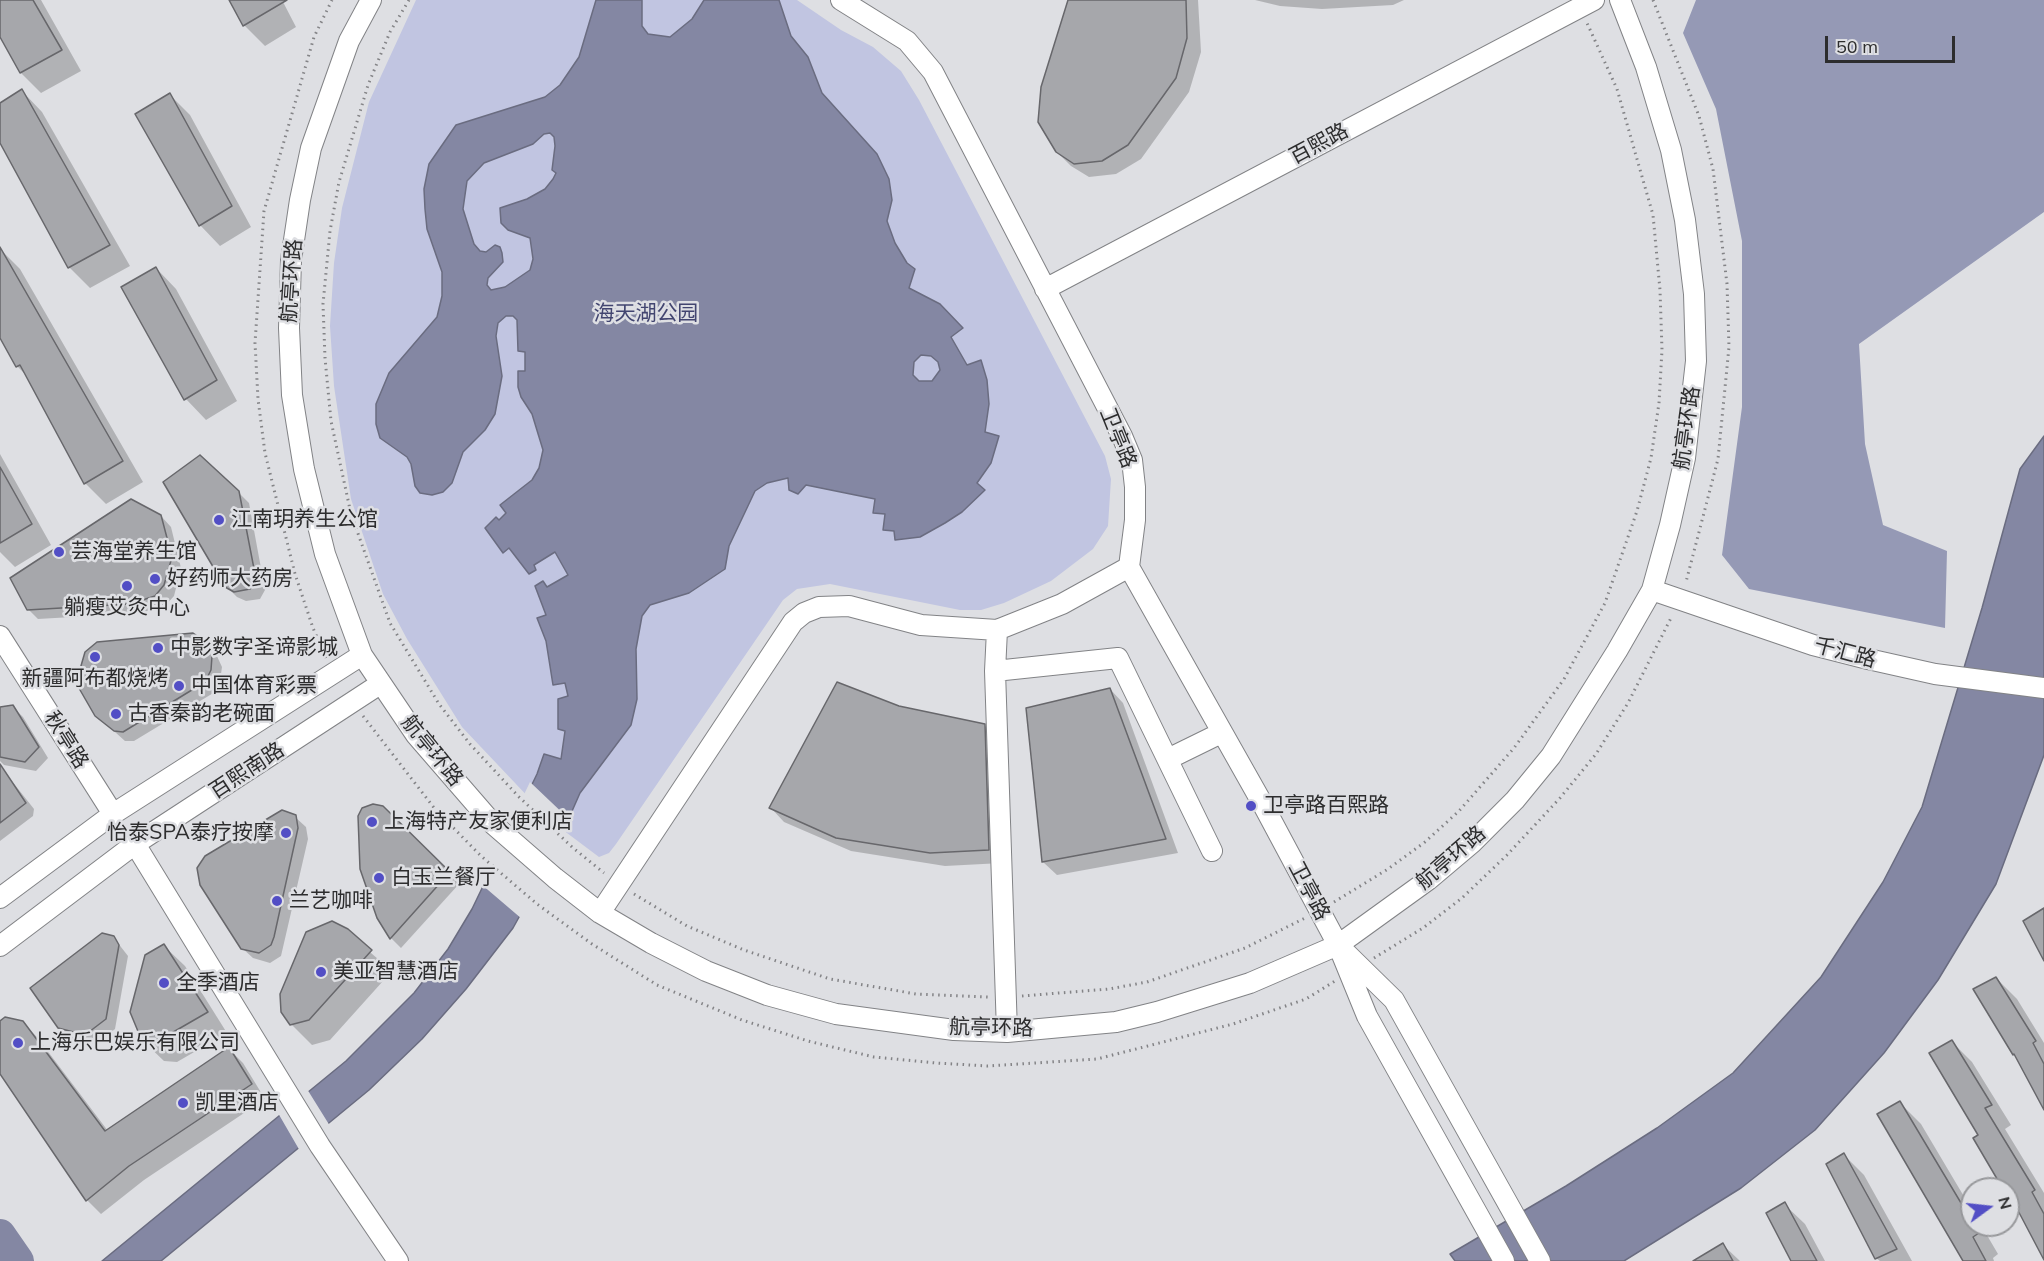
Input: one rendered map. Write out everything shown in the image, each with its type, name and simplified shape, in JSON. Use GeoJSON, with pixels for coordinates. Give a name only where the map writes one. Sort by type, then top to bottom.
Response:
{"type":"FeatureCollection","features":[{"type":"Feature","properties":{"kind":"street","name":"航亭环路"},"geometry":{"type":"LineString","coordinates":[[371,0],[349,41],[311,148],[291,260],[289,328],[292,395],[304,469],[326,554],[362,655],[416,735],[494,825],[555,879],[600,913],[697,966],[767,995],[836,1014],[898,1023],[1007,1032],[1116,1022],[1157,1012],[1250,983],[1338,945],[1428,880],[1473,842],[1515,800],[1551,756],[1582,710],[1652,590],[1685,458],[1696,361],[1694,294],[1685,220],[1671,150],[1646,67],[1620,0]]}},
{"type":"Feature","properties":{"kind":"street","name":"卫亭路"},"geometry":{"type":"LineString","coordinates":[[841,0],[907,41],[933,72],[1122,436],[1132,460],[1135,520],[1129,567],[1338,945],[1355,969],[1394,1000],[1540,1261]]}},
{"type":"Feature","properties":{"kind":"street","name":"百熙路"},"geometry":{"type":"LineString","coordinates":[[1045,288],[1587,4]]}},
{"type":"Feature","properties":{"kind":"street"},"geometry":{"type":"LineString","coordinates":[[600,913],[794,622],[804,613],[819,607],[849,606],[921,625],[997,630],[1062,604],[1129,567]]}},
{"type":"Feature","properties":{"kind":"street","name":"千汇路"},"geometry":{"type":"LineString","coordinates":[[1652,590],[1813,645],[1924,672],[2044,688]]}},
{"type":"Feature","properties":{"kind":"street"},"geometry":{"type":"LineString","coordinates":[[997,630],[995,671],[1007,1032]]}},
{"type":"Feature","properties":{"kind":"street","name":"秋亭路"},"geometry":{"type":"LineString","coordinates":[[0,636],[113,814]]}},
{"type":"Feature","properties":{"kind":"street","name":"百熙南路"},"geometry":{"type":"LineString","coordinates":[[0,897],[113,814],[362,655]]}},
{"type":"Feature","properties":{"kind":"street"},"geometry":{"type":"LineString","coordinates":[[995,671],[1118,658],[1212,851]]}},
{"type":"Feature","properties":{"kind":"street","name":"百熙南路"},"geometry":{"type":"LineString","coordinates":[[0,946],[135,844],[380,684]]}},
{"type":"Feature","properties":{"kind":"street"},"geometry":{"type":"LineString","coordinates":[[1168,759],[1221,733]]}},
{"type":"Feature","properties":{"kind":"street"},"geometry":{"type":"LineString","coordinates":[[135,844],[320,1146],[398,1261]]}},
{"type":"Feature","properties":{"kind":"street","name":"卫亭路"},"geometry":{"type":"LineString","coordinates":[[1355,969],[1367,1016],[1504,1261]]}},
{"type":"Feature","properties":{"kind":"path","name":"航亭环路"},"geometry":{"type":"LineString","coordinates":[[409,0],[390,33],[368,85],[339,182],[330,231],[323,304],[325,358],[331,421],[351,514],[390,622],[439,704],[470,744],[518,796],[571,846],[619,884],[687,926],[744,950],[830,978],[916,994],[1006,997],[1109,989],[1147,982],[1245,948],[1319,910],[1388,869],[1425,842],[1459,811],[1514,748],[1564,679],[1605,603],[1638,511],[1651,458],[1659,403],[1662,350],[1660,291],[1653,215],[1617,89],[1587,4]]}},
{"type":"Feature","properties":{"kind":"path","name":"航亭环路"},"geometry":{"type":"LineString","coordinates":[[481,856],[537,904],[625,966],[657,985],[702,1005],[808,1041],[874,1058],[936,1063],[988,1066],[1097,1059],[1233,1024],[1305,999],[1423,928],[1462,898],[1560,798],[1596,754],[1628,703],[1667,628],[1701,533],[1718,459],[1729,347],[1727,284],[1713,169],[1699,116],[1653,0]]}},
{"type":"Feature","properties":{"kind":"green space","name":"海天湖公园"},"geometry":{"type":"Polygon","coordinates":[[[416,0],[797,0],[841,30],[873,47],[901,71],[919,100],[1105,456],[1111,479],[1108,526],[1093,549],[1051,581],[1004,603],[981,610],[960,610],[830,584],[797,589],[783,600],[616,844],[609,853],[599,857],[551,821],[462,727],[407,639],[383,594],[351,499],[334,386],[330,326],[334,263],[342,208],[369,102],[416,0]]]}},
{"type":"Feature","properties":{"kind":"shaded area"},"geometry":{"type":"Polygon","coordinates":[[[596,0],[642,0],[642,26],[648,34],[670,37],[692,19],[704,0],[779,0],[791,36],[808,57],[822,93],[877,154],[889,179],[892,200],[887,221],[895,243],[907,263],[915,269],[909,288],[940,304],[963,328],[951,337],[967,365],[981,360],[987,380],[989,404],[985,432],[999,436],[991,463],[977,483],[985,490],[962,512],[920,537],[895,540],[894,531],[883,530],[885,514],[873,513],[875,499],[806,485],[798,494],[789,490],[788,478],[767,483],[755,491],[729,546],[725,569],[689,593],[650,605],[642,616],[636,649],[637,699],[631,725],[580,793],[550,861],[513,928],[466,989],[422,1039],[369,1090],[161,1261],[102,1261],[346,1061],[414,993],[448,949],[472,909],[537,774],[544,754],[561,759],[565,731],[558,729],[558,699],[568,696],[565,683],[553,685],[546,641],[537,618],[546,615],[535,586],[543,581],[547,587],[568,575],[555,552],[534,565],[536,570],[529,574],[509,548],[503,553],[485,528],[496,517],[499,520],[506,513],[500,505],[532,480],[539,468],[543,450],[532,414],[521,397],[518,387],[518,371],[525,371],[525,352],[518,351],[517,320],[513,316],[506,316],[498,323],[496,336],[502,376],[495,414],[485,430],[463,452],[452,483],[443,492],[432,495],[420,493],[415,486],[411,464],[407,457],[380,438],[376,424],[376,404],[389,373],[437,317],[442,296],[442,272],[427,229],[425,209],[424,189],[429,164],[456,125],[545,97],[560,85],[579,57],[596,0]],[[550,133],[544,134],[533,144],[484,163],[467,181],[463,209],[474,244],[480,251],[486,252],[495,245],[500,247],[502,253],[503,262],[488,278],[487,285],[491,290],[505,287],[530,270],[533,259],[530,238],[508,230],[501,223],[500,208],[527,199],[545,189],[553,179],[556,173],[552,170],[555,146],[554,137],[550,133]],[[921,355],[914,362],[913,375],[919,381],[932,381],[940,370],[938,362],[931,356],[921,355]]]}},
{"type":"Feature","properties":{"kind":"shaded area"},"geometry":{"type":"Polygon","coordinates":[[[1696,0],[2044,0],[2044,212],[1859,344],[1865,444],[1883,525],[1947,551],[1945,628],[1749,589],[1722,555],[1742,407],[1742,241],[1716,109],[1683,33],[1696,0]]]}},
{"type":"Feature","properties":{"kind":"shaded area"},"geometry":{"type":"Polygon","coordinates":[[[2044,436],[2044,755],[1996,884],[1938,980],[1884,1053],[1815,1130],[1741,1188],[1624,1261],[1455,1261],[1450,1254],[1566,1186],[1657,1128],[1733,1073],[1821,977],[1883,882],[1922,807],[1982,608],[2020,469],[2044,436]]]}},
{"type":"Feature","properties":{"kind":"pier"},"geometry":{"type":"Polygon","coordinates":[[[530,782],[571,821],[553,862],[522,919],[481,884],[530,782]]]}},
{"type":"Feature","properties":{"kind":"pier"},"geometry":{"type":"Polygon","coordinates":[[[307,1089],[330,1126],[300,1151],[278,1113],[307,1089]]]}},
{"type":"Feature","properties":{"kind":"building"},"geometry":{"type":"Polygon","coordinates":[[[0,0],[33,0],[62,50],[20,73],[0,37],[0,0]]]}},
{"type":"Feature","properties":{"kind":"building"},"geometry":{"type":"Polygon","coordinates":[[[229,0],[287,0],[243,26],[229,0]]]}},
{"type":"Feature","properties":{"kind":"building"},"geometry":{"type":"Polygon","coordinates":[[[1068,0],[1186,0],[1187,38],[1176,78],[1128,145],[1102,161],[1074,164],[1056,152],[1038,122],[1041,87],[1068,0]]]}},
{"type":"Feature","properties":{"kind":"building"},"geometry":{"type":"Polygon","coordinates":[[[22,89],[110,245],[68,268],[0,143],[0,103],[22,89]]]}},
{"type":"Feature","properties":{"kind":"building"},"geometry":{"type":"Polygon","coordinates":[[[170,93],[232,206],[199,226],[135,114],[170,93]]]}},
{"type":"Feature","properties":{"kind":"building"},"geometry":{"type":"Polygon","coordinates":[[[0,247],[123,461],[84,484],[20,365],[16,367],[0,338],[0,247]]]}},
{"type":"Feature","properties":{"kind":"building"},"geometry":{"type":"Polygon","coordinates":[[[156,267],[217,380],[184,400],[121,287],[156,267]]]}},
{"type":"Feature","properties":{"kind":"building"},"geometry":{"type":"Polygon","coordinates":[[[200,455],[239,491],[256,579],[250,589],[234,592],[225,587],[163,482],[200,455]]]}},
{"type":"Feature","properties":{"kind":"building"},"geometry":{"type":"Polygon","coordinates":[[[0,467],[32,524],[0,543],[0,467]]]}},
{"type":"Feature","properties":{"kind":"building"},"geometry":{"type":"Polygon","coordinates":[[[131,499],[161,515],[172,557],[164,585],[155,596],[130,604],[27,610],[10,578],[131,499]]]}},
{"type":"Feature","properties":{"kind":"building"},"geometry":{"type":"Polygon","coordinates":[[[193,633],[206,642],[212,656],[211,670],[205,682],[123,732],[114,731],[95,716],[76,683],[85,652],[97,642],[193,633]]]}},
{"type":"Feature","properties":{"kind":"building"},"geometry":{"type":"Polygon","coordinates":[[[837,682],[899,706],[985,724],[989,850],[930,853],[836,838],[769,808],[837,682]]]}},
{"type":"Feature","properties":{"kind":"building"},"geometry":{"type":"Polygon","coordinates":[[[1110,688],[1166,839],[1042,862],[1026,708],[1110,688]]]}},
{"type":"Feature","properties":{"kind":"building"},"geometry":{"type":"Polygon","coordinates":[[[13,705],[39,747],[25,762],[0,757],[0,707],[13,705]]]}},
{"type":"Feature","properties":{"kind":"building"},"geometry":{"type":"Polygon","coordinates":[[[0,764],[26,803],[0,823],[0,764]]]}},
{"type":"Feature","properties":{"kind":"building"},"geometry":{"type":"Polygon","coordinates":[[[373,804],[383,806],[450,872],[390,939],[377,918],[360,869],[358,816],[362,808],[373,804]]]}},
{"type":"Feature","properties":{"kind":"building"},"geometry":{"type":"Polygon","coordinates":[[[282,810],[296,815],[298,828],[274,937],[271,945],[259,953],[241,949],[200,885],[197,868],[205,856],[282,810]]]}},
{"type":"Feature","properties":{"kind":"building"},"geometry":{"type":"Polygon","coordinates":[[[2044,908],[2044,961],[2023,921],[2044,908]]]}},
{"type":"Feature","properties":{"kind":"building","name":"美亚智慧酒店"},"geometry":{"type":"Polygon","coordinates":[[[332,921],[348,929],[372,950],[309,1020],[290,1025],[281,1012],[280,994],[306,932],[332,921]]]}},
{"type":"Feature","properties":{"kind":"building"},"geometry":{"type":"Polygon","coordinates":[[[102,933],[114,936],[119,945],[106,1019],[85,1035],[58,1028],[30,988],[102,933]]]}},
{"type":"Feature","properties":{"kind":"building"},"geometry":{"type":"Polygon","coordinates":[[[164,944],[208,1012],[156,1042],[142,1041],[130,1012],[145,955],[164,944]]]}},
{"type":"Feature","properties":{"kind":"building"},"geometry":{"type":"Polygon","coordinates":[[[1996,977],[2036,1041],[2033,1043],[2044,1064],[2044,1110],[2014,1054],[1973,989],[1996,977]]]}},
{"type":"Feature","properties":{"kind":"building"},"geometry":{"type":"Polygon","coordinates":[[[5,1017],[23,1021],[105,1131],[229,1047],[252,1084],[129,1166],[86,1201],[0,1074],[0,1021],[5,1017]]]}},
{"type":"Feature","properties":{"kind":"building"},"geometry":{"type":"Polygon","coordinates":[[[1952,1040],[1992,1105],[1985,1108],[2035,1190],[2032,1192],[2044,1214],[2044,1260],[2020,1214],[2020,1177],[1996,1177],[1973,1138],[1978,1135],[1929,1053],[1952,1040]]]}},
{"type":"Feature","properties":{"kind":"building"},"geometry":{"type":"Polygon","coordinates":[[[1900,1101],[1960,1201],[1960,1237],[1973,1237],[1986,1261],[1963,1261],[1877,1114],[1900,1101]]]}},
{"type":"Feature","properties":{"kind":"building"},"geometry":{"type":"Polygon","coordinates":[[[1844,1153],[1897,1249],[1875,1259],[1826,1164],[1844,1153]]]}},
{"type":"Feature","properties":{"kind":"building"},"geometry":{"type":"Polygon","coordinates":[[[1785,1202],[1817,1261],[1791,1261],[1766,1213],[1785,1202]]]}},
{"type":"Feature","properties":{"kind":"building"},"geometry":{"type":"Polygon","coordinates":[[[1723,1243],[1733,1261],[1693,1261],[1723,1243]]]}},
{"type":"Feature","properties":{"kind":"waterway"},"geometry":{"type":"LineString","coordinates":[[0,1235],[18,1261]]}},
{"type":"Feature","properties":{"kind":"place","name":"江南玥养生公馆"},"geometry":{"type":"Point","coordinates":[219,520]}},
{"type":"Feature","properties":{"kind":"place","name":"芸海堂养生馆"},"geometry":{"type":"Point","coordinates":[59,552]}},
{"type":"Feature","properties":{"kind":"place","name":"好药师大药房"},"geometry":{"type":"Point","coordinates":[155,579]}},
{"type":"Feature","properties":{"kind":"place","name":"躺瘦艾灸中心"},"geometry":{"type":"Point","coordinates":[127,586]}},
{"type":"Feature","properties":{"kind":"place","name":"中影数字圣谛影城"},"geometry":{"type":"Point","coordinates":[158,648]}},
{"type":"Feature","properties":{"kind":"place","name":"新疆阿布都烧烤"},"geometry":{"type":"Point","coordinates":[95,657]}},
{"type":"Feature","properties":{"kind":"place","name":"中国体育彩票"},"geometry":{"type":"Point","coordinates":[179,686]}},
{"type":"Feature","properties":{"kind":"place","name":"古香秦韵老碗面"},"geometry":{"type":"Point","coordinates":[116,714]}},
{"type":"Feature","properties":{"kind":"place","name":"卫亭路百熙路"},"geometry":{"type":"Point","coordinates":[1251,806]}},
{"type":"Feature","properties":{"kind":"place","name":"上海特产友家便利店"},"geometry":{"type":"Point","coordinates":[372,822]}},
{"type":"Feature","properties":{"kind":"place","name":"怡泰SPA泰疗按摩"},"geometry":{"type":"Point","coordinates":[286,833]}},
{"type":"Feature","properties":{"kind":"place","name":"白玉兰餐厅"},"geometry":{"type":"Point","coordinates":[379,878]}},
{"type":"Feature","properties":{"kind":"place","name":"兰艺咖啡"},"geometry":{"type":"Point","coordinates":[277,901]}},
{"type":"Feature","properties":{"kind":"place","name":"美亚智慧酒店"},"geometry":{"type":"Point","coordinates":[321,972]}},
{"type":"Feature","properties":{"kind":"place","name":"全季酒店"},"geometry":{"type":"Point","coordinates":[164,983]}},
{"type":"Feature","properties":{"kind":"place","name":"上海乐巴娱乐有限公司"},"geometry":{"type":"Point","coordinates":[18,1043]}},
{"type":"Feature","properties":{"kind":"place","name":"凯里酒店"},"geometry":{"type":"Point","coordinates":[183,1103]}}]}
